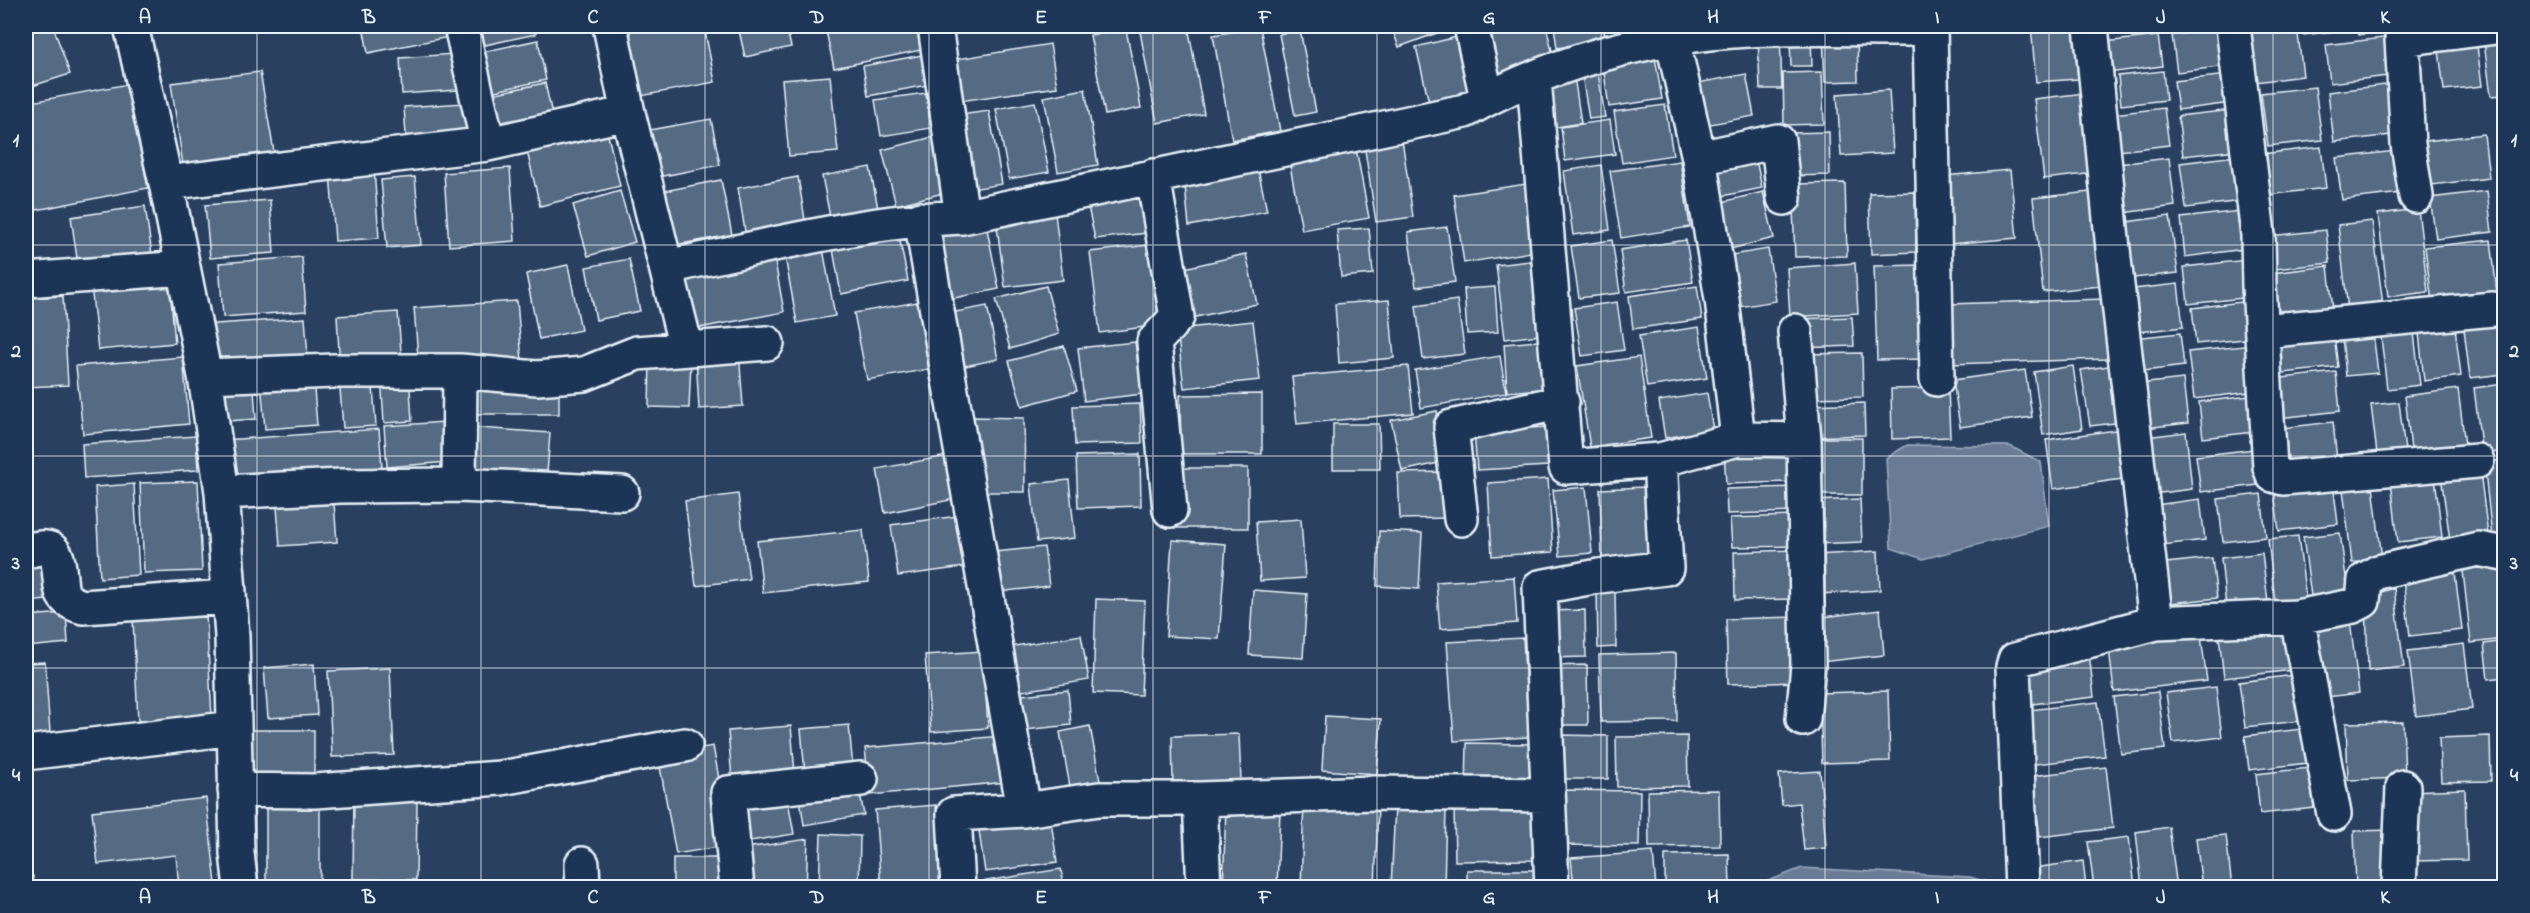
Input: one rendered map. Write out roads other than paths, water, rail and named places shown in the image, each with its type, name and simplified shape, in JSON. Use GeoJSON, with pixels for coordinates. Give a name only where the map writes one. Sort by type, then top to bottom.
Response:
{"type":"FeatureCollection","features":[{"type":"Feature","properties":{"kind":"street"},"geometry":{"type":"LineString","coordinates":[[131,26],[205,376],[222,492],[231,636],[237,854],[241,888]]}},
{"type":"Feature","properties":{"kind":"street"},"geometry":{"type":"LineString","coordinates":[[461,26],[488,144]]}},
{"type":"Feature","properties":{"kind":"street"},"geometry":{"type":"LineString","coordinates":[[610,26],[628,113],[686,348]]}},
{"type":"Feature","properties":{"kind":"street"},"geometry":{"type":"LineString","coordinates":[[935,26],[962,217]]}},
{"type":"Feature","properties":{"kind":"street"},"geometry":{"type":"LineString","coordinates":[[1471,26],[1487,98]]}},
{"type":"Feature","properties":{"kind":"street"},"geometry":{"type":"LineString","coordinates":[[666,267],[841,231],[921,219],[962,217],[1465,111],[1487,98],[1580,60],[1624,37],[1748,30],[1908,29],[1930,26],[1937,379]]}},
{"type":"Feature","properties":{"kind":"street"},"geometry":{"type":"LineString","coordinates":[[2091,26],[2156,623]]}},
{"type":"Feature","properties":{"kind":"street"},"geometry":{"type":"LineString","coordinates":[[2233,26],[2258,235],[2270,467],[2273,476],[2283,478],[2476,461]]}},
{"type":"Feature","properties":{"kind":"street"},"geometry":{"type":"LineString","coordinates":[[2415,196],[2408,144],[2402,39],[2505,26]]}},
{"type":"Feature","properties":{"kind":"street"},"geometry":{"type":"LineString","coordinates":[[1689,33],[1699,158],[1722,299],[1738,439]]}},
{"type":"Feature","properties":{"kind":"street"},"geometry":{"type":"LineString","coordinates":[[1534,79],[1566,467],[1660,460],[1738,439],[1804,440]]}},
{"type":"Feature","properties":{"kind":"street"},"geometry":{"type":"LineString","coordinates":[[166,183],[488,144],[628,113]]}},
{"type":"Feature","properties":{"kind":"street"},"geometry":{"type":"LineString","coordinates":[[1699,158],[1778,141],[1784,198]]}},
{"type":"Feature","properties":{"kind":"street"},"geometry":{"type":"LineString","coordinates":[[1153,176],[1177,317],[1154,342],[1170,510]]}},
{"type":"Feature","properties":{"kind":"street"},"geometry":{"type":"LineString","coordinates":[[921,219],[1024,810]]}},
{"type":"Feature","properties":{"kind":"street"},"geometry":{"type":"LineString","coordinates":[[26,279],[183,268]]}},
{"type":"Feature","properties":{"kind":"street"},"geometry":{"type":"LineString","coordinates":[[2263,331],[2493,309]]}},
{"type":"Feature","properties":{"kind":"street"},"geometry":{"type":"LineString","coordinates":[[1795,331],[1804,440],[1808,665],[1803,719]]}},
{"type":"Feature","properties":{"kind":"street"},"geometry":{"type":"LineString","coordinates":[[205,376],[334,371],[459,371],[537,378],[584,374],[637,353],[767,343]]}},
{"type":"Feature","properties":{"kind":"street"},"geometry":{"type":"LineString","coordinates":[[459,371],[459,485]]}},
{"type":"Feature","properties":{"kind":"street"},"geometry":{"type":"LineString","coordinates":[[1461,519],[1451,427],[1562,402]]}},
{"type":"Feature","properties":{"kind":"street"},"geometry":{"type":"LineString","coordinates":[[1552,888],[1540,587],[1599,576],[1666,568],[1660,460]]}},
{"type":"Feature","properties":{"kind":"street"},"geometry":{"type":"LineString","coordinates":[[222,492],[341,486],[459,485],[622,493]]}},
{"type":"Feature","properties":{"kind":"street"},"geometry":{"type":"LineString","coordinates":[[26,551],[45,548],[53,551],[57,559],[63,594],[72,604],[83,607],[227,597]]}},
{"type":"Feature","properties":{"kind":"street"},"geometry":{"type":"LineString","coordinates":[[2022,888],[2013,667],[2015,660],[2156,623],[2297,617],[2359,605],[2363,601],[2365,580],[2378,572],[2478,549],[2505,554]]}},
{"type":"Feature","properties":{"kind":"street"},"geometry":{"type":"LineString","coordinates":[[2297,617],[2334,814]]}},
{"type":"Feature","properties":{"kind":"street"},"geometry":{"type":"LineString","coordinates":[[26,753],[234,728]]}},
{"type":"Feature","properties":{"kind":"street"},"geometry":{"type":"LineString","coordinates":[[235,790],[315,790],[501,778],[686,745]]}},
{"type":"Feature","properties":{"kind":"street"},"geometry":{"type":"LineString","coordinates":[[738,888],[728,793],[861,779]]}},
{"type":"Feature","properties":{"kind":"street"},"geometry":{"type":"LineString","coordinates":[[2399,888],[2403,787]]}},
{"type":"Feature","properties":{"kind":"street"},"geometry":{"type":"LineString","coordinates":[[958,888],[954,814],[1024,810],[1099,799],[1200,799],[1374,793],[1547,795]]}},
{"type":"Feature","properties":{"kind":"street"},"geometry":{"type":"LineString","coordinates":[[1200,799],[1204,888]]}},
{"type":"Feature","properties":{"kind":"water"},"geometry":{"type":"Polygon","coordinates":[[[1907,445],[2010,446],[2041,462],[2049,526],[1923,559],[1891,548],[1886,458],[1907,445]]]}},
{"type":"Feature","properties":{"kind":"water"},"geometry":{"type":"Polygon","coordinates":[[[1802,868],[1970,877],[2009,888],[1759,888],[1760,884],[1802,868]]]}}]}
